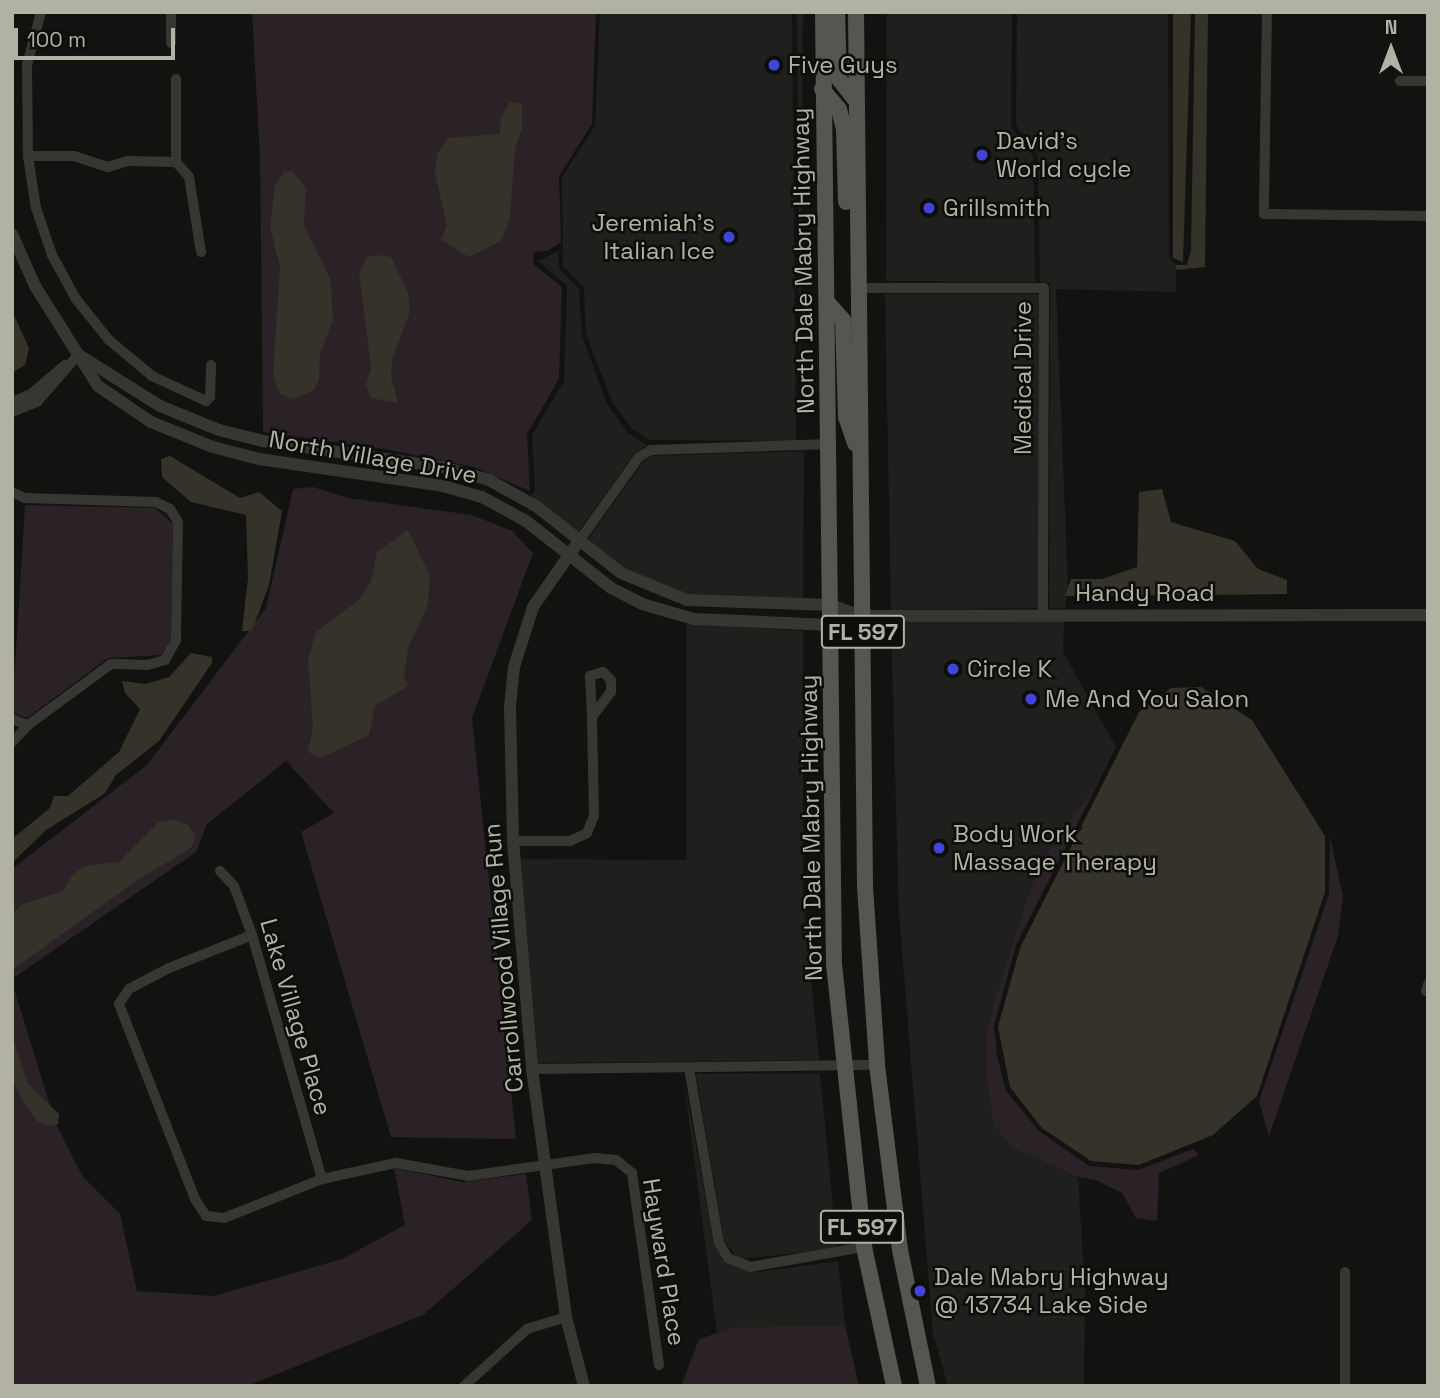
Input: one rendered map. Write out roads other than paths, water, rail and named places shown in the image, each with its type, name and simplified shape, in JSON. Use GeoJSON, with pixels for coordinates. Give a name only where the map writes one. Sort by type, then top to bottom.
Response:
{"type":"FeatureCollection","features":[{"type":"Feature","properties":{"kind":"main road","name":"North Dale Mabry Highway"},"geometry":{"type":"LineString","coordinates":[[823,12],[822,89],[830,444],[831,867],[843,1066],[864,1247],[894,1386]]}},
{"type":"Feature","properties":{"kind":"main road"},"geometry":{"type":"LineString","coordinates":[[837,12],[839,79],[856,102]]}},
{"type":"Feature","properties":{"kind":"main road","name":"FL 597"},"geometry":{"type":"LineString","coordinates":[[856,12],[856,288],[865,887],[877,1065],[900,1250],[928,1386]]}},
{"type":"Feature","properties":{"kind":"main road"},"geometry":{"type":"LineString","coordinates":[[822,89],[839,109],[844,129],[847,235],[856,288]]}},
{"type":"Feature","properties":{"kind":"main road"},"geometry":{"type":"LineString","coordinates":[[827,302],[843,320],[846,417],[859,455]]}},
{"type":"Feature","properties":{"kind":"street"},"geometry":{"type":"LineString","coordinates":[[41,12],[27,65],[28,156],[36,208],[52,255],[76,299],[109,340],[152,376],[198,402],[210,397],[211,365]]}},
{"type":"Feature","properties":{"kind":"street"},"geometry":{"type":"LineString","coordinates":[[171,12],[171,43]]}},
{"type":"Feature","properties":{"kind":"street"},"geometry":{"type":"LineString","coordinates":[[1266,12],[1264,214],[1428,216]]}},
{"type":"Feature","properties":{"kind":"street"},"geometry":{"type":"LineString","coordinates":[[176,79],[176,162],[189,177],[201,252]]}},
{"type":"Feature","properties":{"kind":"street"},"geometry":{"type":"LineString","coordinates":[[1400,81],[1428,81]]}},
{"type":"Feature","properties":{"kind":"street"},"geometry":{"type":"LineString","coordinates":[[28,156],[74,156],[108,167],[128,161],[176,162]]}},
{"type":"Feature","properties":{"kind":"street","name":"North Village Drive"},"geometry":{"type":"LineString","coordinates":[[12,234],[35,286],[98,386],[151,422],[188,437],[259,459],[443,486],[482,497],[526,521],[621,593],[694,619],[830,625],[862,616]]}},
{"type":"Feature","properties":{"kind":"street","name":"Medical Drive"},"geometry":{"type":"LineString","coordinates":[[856,288],[1044,288],[1044,614]]}},
{"type":"Feature","properties":{"kind":"street"},"geometry":{"type":"LineString","coordinates":[[12,402],[32,394],[78,355]]}},
{"type":"Feature","properties":{"kind":"street"},"geometry":{"type":"LineString","coordinates":[[12,412],[37,402],[78,355]]}},
{"type":"Feature","properties":{"kind":"street","name":"North Village Drive"},"geometry":{"type":"LineString","coordinates":[[78,355],[160,405],[219,430],[263,442],[447,468],[489,480],[536,506],[621,573],[649,587],[699,601],[830,605],[862,616]]}},
{"type":"Feature","properties":{"kind":"street"},"geometry":{"type":"LineString","coordinates":[[579,541],[639,457],[651,450],[830,444]]}},
{"type":"Feature","properties":{"kind":"street"},"geometry":{"type":"LineString","coordinates":[[12,492],[25,498],[156,502],[170,509],[178,522],[176,640],[165,660],[147,665],[111,663],[28,725],[12,743]]}},
{"type":"Feature","properties":{"kind":"street","name":"Carrollwood Village Run"},"geometry":{"type":"LineString","coordinates":[[579,541],[533,607],[514,667],[513,841],[532,1069],[544,1163],[566,1317],[584,1386]]}},
{"type":"Feature","properties":{"kind":"street"},"geometry":{"type":"LineString","coordinates":[[694,619],[699,601]]}},
{"type":"Feature","properties":{"kind":"street","name":"Handy Road"},"geometry":{"type":"LineString","coordinates":[[862,616],[1428,615]]}},
{"type":"Feature","properties":{"kind":"street"},"geometry":{"type":"LineString","coordinates":[[513,841],[570,841],[587,833],[594,816],[592,716]]}},
{"type":"Feature","properties":{"kind":"street"},"geometry":{"type":"LineString","coordinates":[[12,719],[28,725]]}},
{"type":"Feature","properties":{"kind":"street","name":"Lake Village Place"},"geometry":{"type":"LineString","coordinates":[[220,871],[234,886],[252,935],[322,1180]]}},
{"type":"Feature","properties":{"kind":"street","name":"Hayward Place"},"geometry":{"type":"LineString","coordinates":[[252,935],[129,989],[119,1004],[124,1026],[195,1199],[206,1216],[224,1218],[322,1180],[396,1163],[468,1176],[544,1163],[616,1160],[632,1173],[659,1365]]}},
{"type":"Feature","properties":{"kind":"street"},"geometry":{"type":"LineString","coordinates":[[532,1069],[877,1065]]}},
{"type":"Feature","properties":{"kind":"street"},"geometry":{"type":"LineString","coordinates":[[689,1068],[719,1243],[727,1258],[750,1267],[864,1247]]}},
{"type":"Feature","properties":{"kind":"street"},"geometry":{"type":"LineString","coordinates":[[1345,1272],[1345,1386]]}},
{"type":"Feature","properties":{"kind":"street"},"geometry":{"type":"LineString","coordinates":[[464,1386],[527,1329],[566,1317]]}},
{"type":"Feature","properties":{"kind":"place","name":"Five Guys"},"geometry":{"type":"Point","coordinates":[774,65]}},
{"type":"Feature","properties":{"kind":"place","name":"David's World cycle"},"geometry":{"type":"Point","coordinates":[982,155]}},
{"type":"Feature","properties":{"kind":"place","name":"Grillsmith"},"geometry":{"type":"Point","coordinates":[929,208]}},
{"type":"Feature","properties":{"kind":"place","name":"Jeremiah's Italian Ice"},"geometry":{"type":"Point","coordinates":[729,237]}},
{"type":"Feature","properties":{"kind":"place","name":"Circle K"},"geometry":{"type":"Point","coordinates":[953,669]}},
{"type":"Feature","properties":{"kind":"place","name":"Me And You Salon"},"geometry":{"type":"Point","coordinates":[1031,699]}},
{"type":"Feature","properties":{"kind":"place","name":"Body Work Massage Therapy"},"geometry":{"type":"Point","coordinates":[939,848]}},
{"type":"Feature","properties":{"kind":"place","name":"Dale Mabry Highway @ 13734 Lake Side"},"geometry":{"type":"Point","coordinates":[920,1291]}}]}
